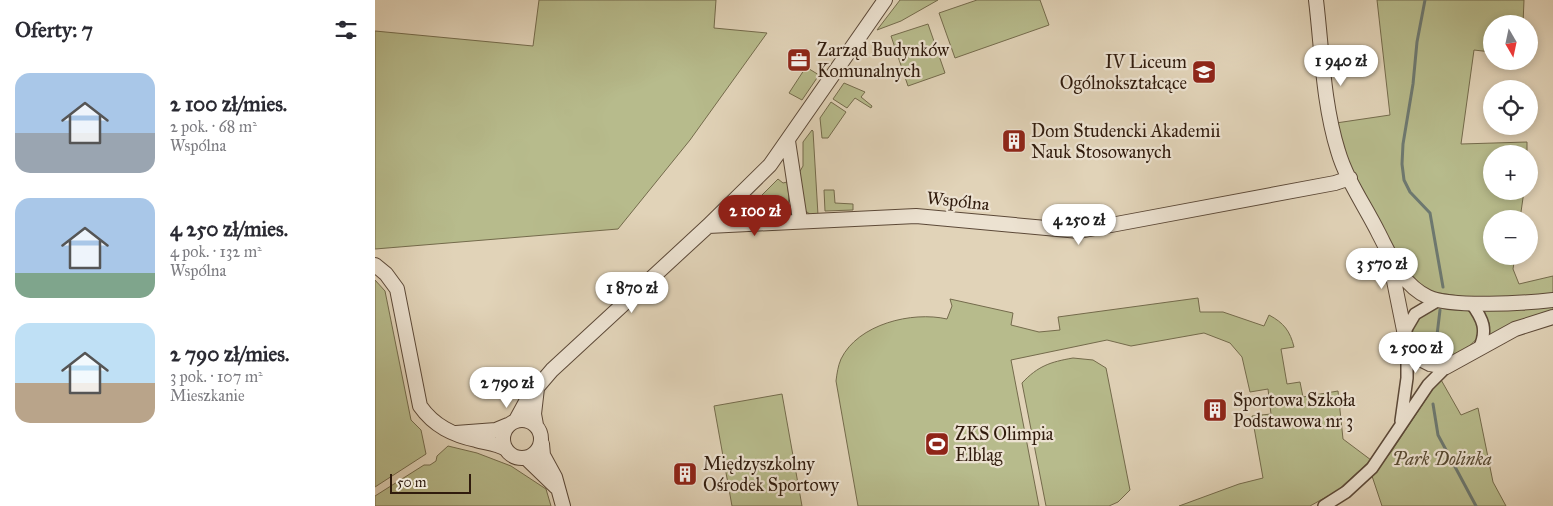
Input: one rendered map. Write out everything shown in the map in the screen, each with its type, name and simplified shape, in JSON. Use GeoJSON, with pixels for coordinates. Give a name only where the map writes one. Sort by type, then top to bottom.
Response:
{"type":"FeatureCollection","features":[{"type":"Feature","properties":{"kind":"street"},"geometry":{"type":"LineString","coordinates":[[506,449],[503,439],[512,423],[528,398],[552,370],[595,328],[708,226],[770,165],[885,0]]}},
{"type":"Feature","properties":{"kind":"street"},"geometry":{"type":"LineString","coordinates":[[1316,0],[1330,118],[1338,152],[1384,244],[1408,284],[1437,301],[1471,303],[1553,300]]}},
{"type":"Feature","properties":{"kind":"street"},"geometry":{"type":"LineString","coordinates":[[788,141],[800,220]]}},
{"type":"Feature","properties":{"kind":"street","name":"Wspólna"},"geometry":{"type":"LineString","coordinates":[[708,226],[800,220],[916,216],[1079,231],[1335,183],[1350,178]]}},
{"type":"Feature","properties":{"kind":"street"},"geometry":{"type":"LineString","coordinates":[[1384,244],[1396,288],[1407,345],[1407,378],[1400,426]]}},
{"type":"Feature","properties":{"kind":"street"},"geometry":{"type":"LineString","coordinates":[[375,265],[387,274],[398,294],[420,406],[429,417],[446,431],[466,438],[499,445],[517,458],[526,458],[536,453],[541,444]]}},
{"type":"Feature","properties":{"kind":"street"},"geometry":{"type":"LineString","coordinates":[[1405,331],[1415,314],[1437,301]]}},
{"type":"Feature","properties":{"kind":"street"},"geometry":{"type":"LineString","coordinates":[[1471,303],[1484,325],[1484,339],[1479,349]]}},
{"type":"Feature","properties":{"kind":"street"},"geometry":{"type":"LineString","coordinates":[[1324,506],[1346,492],[1371,468],[1390,444],[1428,385],[1446,367],[1515,329],[1553,317]]}},
{"type":"Feature","properties":{"kind":"street"},"geometry":{"type":"LineString","coordinates":[[1407,345],[1418,358],[1446,367]]}},
{"type":"Feature","properties":{"kind":"street"},"geometry":{"type":"LineString","coordinates":[[537,388],[534,414],[536,425],[541,434],[543,455],[552,469],[563,506]]}},
{"type":"Feature","properties":{"kind":"street"},"geometry":{"type":"LineString","coordinates":[[456,433],[496,430],[512,423],[527,420],[536,425]]}},
{"type":"Feature","properties":{"kind":"street"},"geometry":{"type":"LineString","coordinates":[[526,458],[558,489]]}},
{"type":"Feature","properties":{"kind":"green space"},"geometry":{"type":"Polygon","coordinates":[[[539,0],[716,0],[714,28],[767,33],[690,140],[618,229],[375,249],[375,31],[533,46],[539,0]]]}},
{"type":"Feature","properties":{"kind":"green space"},"geometry":{"type":"Polygon","coordinates":[[[900,0],[938,0],[901,21],[877,30],[900,0]]]}},
{"type":"Feature","properties":{"kind":"green space"},"geometry":{"type":"Polygon","coordinates":[[[977,0],[1040,0],[1049,25],[955,58],[939,13],[977,0]]]}},
{"type":"Feature","properties":{"kind":"green space"},"geometry":{"type":"Polygon","coordinates":[[[1377,0],[1524,0],[1523,15],[1483,15],[1483,51],[1474,50],[1461,144],[1527,142],[1527,145],[1483,145],[1483,200],[1523,200],[1521,210],[1483,210],[1483,265],[1514,265],[1513,269],[1519,284],[1553,276],[1553,294],[1520,297],[1465,297],[1427,291],[1409,277],[1347,160],[1336,123],[1390,115],[1377,0]]]}},
{"type":"Feature","properties":{"kind":"green space"},"geometry":{"type":"Polygon","coordinates":[[[928,24],[945,73],[908,86],[891,36],[928,24]]]}},
{"type":"Feature","properties":{"kind":"green space"},"geometry":{"type":"Polygon","coordinates":[[[806,67],[819,75],[802,100],[789,93],[806,67]]]}},
{"type":"Feature","properties":{"kind":"green space"},"geometry":{"type":"Polygon","coordinates":[[[844,83],[865,92],[861,97],[872,106],[871,108],[855,98],[847,108],[833,99],[844,83]]]}},
{"type":"Feature","properties":{"kind":"green space"},"geometry":{"type":"Polygon","coordinates":[[[831,102],[846,112],[828,138],[822,138],[820,118],[831,102]]]}},
{"type":"Feature","properties":{"kind":"green space"},"geometry":{"type":"Polygon","coordinates":[[[812,130],[818,215],[811,215],[803,209],[799,173],[803,166],[803,142],[812,130]]]}},
{"type":"Feature","properties":{"kind":"green space"},"geometry":{"type":"Polygon","coordinates":[[[778,179],[783,183],[787,182],[789,193],[789,202],[784,213],[772,216],[753,216],[750,207],[778,179]]]}},
{"type":"Feature","properties":{"kind":"green space"},"geometry":{"type":"Polygon","coordinates":[[[824,190],[834,190],[835,203],[853,204],[853,210],[825,211],[824,190]]]}},
{"type":"Feature","properties":{"kind":"green space"},"geometry":{"type":"Polygon","coordinates":[[[375,280],[385,291],[411,420],[421,430],[426,454],[375,487],[375,280]]]}},
{"type":"Feature","properties":{"kind":"green space"},"geometry":{"type":"Polygon","coordinates":[[[1198,298],[1200,312],[1223,312],[1264,326],[1269,315],[1274,318],[1286,328],[1291,336],[1294,347],[1281,349],[1287,384],[1300,382],[1303,397],[1338,391],[1343,439],[1371,460],[1337,491],[1310,506],[1179,506],[1239,484],[1263,478],[1252,416],[1271,414],[1268,389],[1250,392],[1242,357],[1230,343],[1204,333],[1131,346],[1107,340],[1011,360],[1039,506],[858,506],[836,381],[841,359],[849,347],[873,329],[903,319],[933,317],[947,319],[952,306],[950,299],[1013,313],[1011,325],[1039,332],[1060,330],[1058,317],[1198,298]]]}},
{"type":"Feature","properties":{"kind":"green space"},"geometry":{"type":"Polygon","coordinates":[[[1437,306],[1467,310],[1476,316],[1479,335],[1461,351],[1437,358],[1427,356],[1418,351],[1413,342],[1413,329],[1419,316],[1437,306]]]}},
{"type":"Feature","properties":{"kind":"green space"},"geometry":{"type":"Polygon","coordinates":[[[1553,306],[1553,311],[1489,336],[1489,323],[1483,310],[1553,306]]]}},
{"type":"Feature","properties":{"kind":"green space"},"geometry":{"type":"Polygon","coordinates":[[[1073,358],[1093,360],[1106,368],[1130,490],[1118,502],[1109,506],[1046,506],[1022,383],[1033,372],[1045,366],[1073,358]]]}},
{"type":"Feature","properties":{"kind":"green space","name":"Park Dolinka"},"geometry":{"type":"Polygon","coordinates":[[[1440,378],[1461,415],[1478,408],[1493,482],[1506,506],[1382,506],[1372,476],[1391,452],[1440,378]]]}},
{"type":"Feature","properties":{"kind":"green space"},"geometry":{"type":"Polygon","coordinates":[[[782,394],[802,506],[732,506],[714,406],[782,394]]]}},
{"type":"Feature","properties":{"kind":"green space"},"geometry":{"type":"Polygon","coordinates":[[[448,446],[477,453],[511,466],[546,489],[551,506],[375,506],[375,496],[424,465],[430,465],[436,461],[437,456],[448,446]]]}},
{"type":"Feature","properties":{"kind":"waterway"},"geometry":{"type":"LineString","coordinates":[[1425,0],[1417,42],[1402,164],[1404,180],[1410,192],[1430,213],[1443,287]]}},
{"type":"Feature","properties":{"kind":"waterway"},"geometry":{"type":"LineString","coordinates":[[1435,352],[1440,310]]}},
{"type":"Feature","properties":{"kind":"waterway"},"geometry":{"type":"LineString","coordinates":[[1433,404],[1438,435],[1476,506]]}},
{"type":"Feature","properties":{"kind":"place","name":"Zarząd Budynków Komunalnych"},"geometry":{"type":"Point","coordinates":[799,60]}},
{"type":"Feature","properties":{"kind":"place","name":"IV Liceum Ogólnokształcące"},"geometry":{"type":"Point","coordinates":[1204,72]}},
{"type":"Feature","properties":{"kind":"place","name":"Dom Studencki Akademii Nauk Stosowanych"},"geometry":{"type":"Point","coordinates":[1014,141]}},
{"type":"Feature","properties":{"kind":"place","name":"Sportowa Szkoła Podstawowa nr 3"},"geometry":{"type":"Point","coordinates":[1215,410]}},
{"type":"Feature","properties":{"kind":"place","name":"ZKS Olimpia Elbląg"},"geometry":{"type":"Point","coordinates":[937,444]}},
{"type":"Feature","properties":{"kind":"place","name":"Międzyszkolny Ośrodek Sportowy"},"geometry":{"type":"Point","coordinates":[685,474]}}]}
